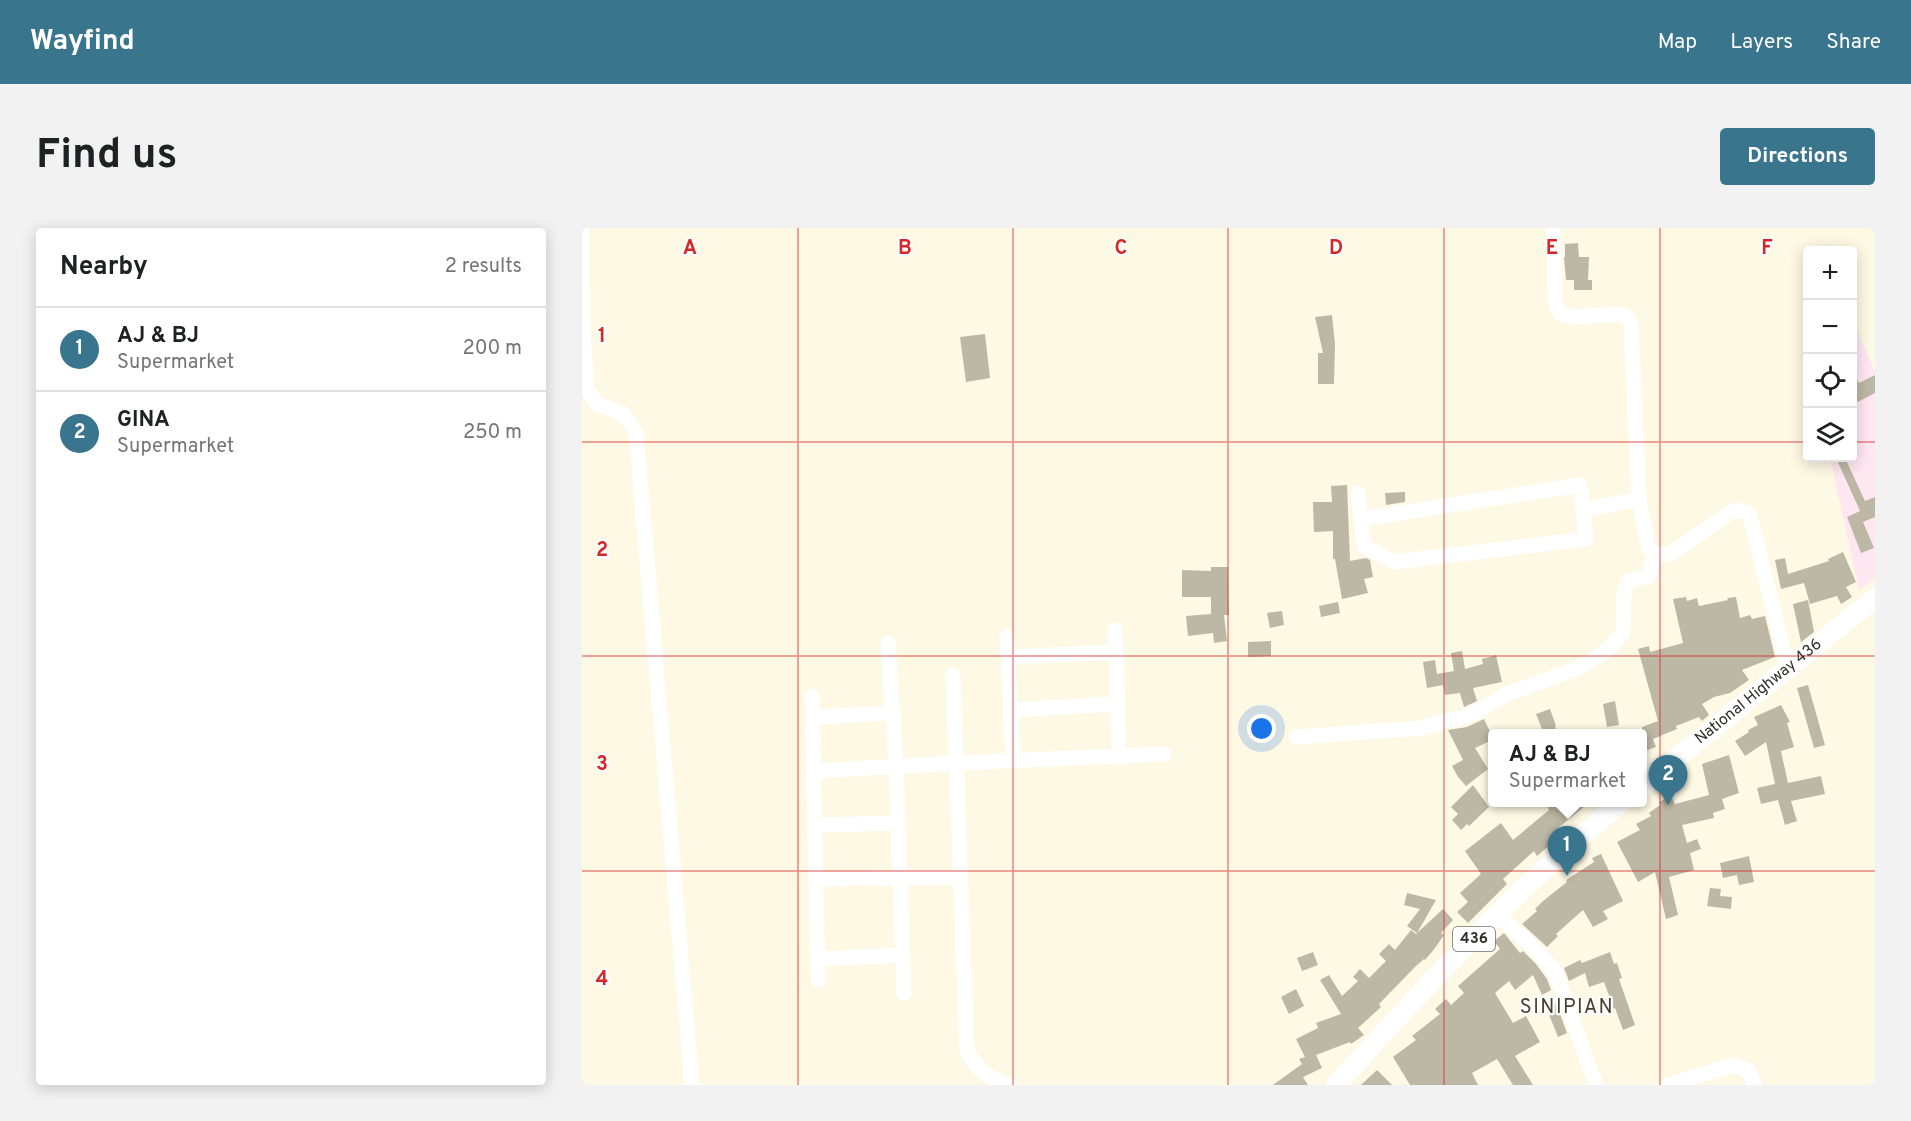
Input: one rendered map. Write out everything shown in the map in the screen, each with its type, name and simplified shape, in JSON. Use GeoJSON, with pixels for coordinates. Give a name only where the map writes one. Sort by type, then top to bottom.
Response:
{"type":"FeatureCollection","features":[{"type":"Feature","properties":{"kind":"main road","name":"National Highway 436"},"geometry":{"type":"LineString","coordinates":[[1647,782],[1875,598]]}},
{"type":"Feature","properties":{"kind":"main road","name":"436"},"geometry":{"type":"LineString","coordinates":[[1336,1085],[1436,977],[1527,884],[1616,807]]}},
{"type":"Feature","properties":{"kind":"street"},"geometry":{"type":"LineString","coordinates":[[582,228],[583,334],[587,389],[596,403],[624,414],[636,432],[692,1085]]}},
{"type":"Feature","properties":{"kind":"street"},"geometry":{"type":"LineString","coordinates":[[1553,228],[1556,305],[1561,314],[1574,317],[1621,314],[1628,318],[1631,324],[1639,499],[1647,547],[1654,555]]}},
{"type":"Feature","properties":{"kind":"street"},"geometry":{"type":"LineString","coordinates":[[1358,493],[1360,519],[1364,546],[1394,562],[1586,539],[1581,485],[1360,519]]}},
{"type":"Feature","properties":{"kind":"street"},"geometry":{"type":"LineString","coordinates":[[1584,510],[1639,499]]}},
{"type":"Feature","properties":{"kind":"street"},"geometry":{"type":"LineString","coordinates":[[1654,555],[1670,554],[1736,510],[1748,513],[1788,668]]}},
{"type":"Feature","properties":{"kind":"street"},"geometry":{"type":"LineString","coordinates":[[1296,737],[1422,728],[1463,718],[1507,694],[1581,667],[1605,652],[1623,633],[1624,593],[1628,582],[1649,576],[1654,555]]}},
{"type":"Feature","properties":{"kind":"street"},"geometry":{"type":"LineString","coordinates":[[1115,630],[1119,756]]}},
{"type":"Feature","properties":{"kind":"street"},"geometry":{"type":"LineString","coordinates":[[1007,636],[1013,760]]}},
{"type":"Feature","properties":{"kind":"street"},"geometry":{"type":"LineString","coordinates":[[888,643],[896,766],[904,993]]}},
{"type":"Feature","properties":{"kind":"street"},"geometry":{"type":"LineString","coordinates":[[1008,657],[1115,652]]}},
{"type":"Feature","properties":{"kind":"street"},"geometry":{"type":"LineString","coordinates":[[954,675],[967,1052],[977,1069],[1009,1085]]}},
{"type":"Feature","properties":{"kind":"street"},"geometry":{"type":"LineString","coordinates":[[812,698],[818,980]]}},
{"type":"Feature","properties":{"kind":"street"},"geometry":{"type":"LineString","coordinates":[[1011,710],[1117,704]]}},
{"type":"Feature","properties":{"kind":"street"},"geometry":{"type":"LineString","coordinates":[[813,717],[893,713]]}},
{"type":"Feature","properties":{"kind":"street"},"geometry":{"type":"LineString","coordinates":[[814,771],[1164,754]]}},
{"type":"Feature","properties":{"kind":"street"},"geometry":{"type":"LineString","coordinates":[[815,825],[898,824]]}},
{"type":"Feature","properties":{"kind":"street"},"geometry":{"type":"LineString","coordinates":[[816,879],[961,877]]}},
{"type":"Feature","properties":{"kind":"street"},"geometry":{"type":"LineString","coordinates":[[1498,914],[1543,957],[1556,974],[1596,1085]]}},
{"type":"Feature","properties":{"kind":"street"},"geometry":{"type":"LineString","coordinates":[[818,959],[903,956]]}},
{"type":"Feature","properties":{"kind":"street"},"geometry":{"type":"LineString","coordinates":[[1668,1085],[1734,1065],[1749,1071],[1755,1085]]}},
{"type":"Feature","properties":{"kind":"shaded area"},"geometry":{"type":"Polygon","coordinates":[[[1857,330],[1875,372],[1875,578],[1859,590],[1831,462],[1857,462],[1857,330]]]}},
{"type":"Feature","properties":{"kind":"building"},"geometry":{"type":"Polygon","coordinates":[[[1578,243],[1579,257],[1589,257],[1588,280],[1592,280],[1592,290],[1574,290],[1574,280],[1566,280],[1565,244],[1578,243]]]}},
{"type":"Feature","properties":{"kind":"building"},"geometry":{"type":"Polygon","coordinates":[[[1332,315],[1335,344],[1334,384],[1318,384],[1318,353],[1323,353],[1315,317],[1332,315]]]}},
{"type":"Feature","properties":{"kind":"building"},"geometry":{"type":"Polygon","coordinates":[[[985,334],[990,378],[966,382],[960,337],[985,334]]]}},
{"type":"Feature","properties":{"kind":"building"},"geometry":{"type":"Polygon","coordinates":[[[1875,375],[1875,393],[1857,402],[1857,380],[1859,383],[1875,375]]]}},
{"type":"Feature","properties":{"kind":"building"},"geometry":{"type":"Polygon","coordinates":[[[1838,462],[1847,462],[1865,501],[1875,497],[1875,517],[1863,522],[1874,548],[1861,553],[1847,517],[1860,511],[1838,462]]]}},
{"type":"Feature","properties":{"kind":"building"},"geometry":{"type":"Polygon","coordinates":[[[1347,485],[1350,561],[1366,558],[1370,560],[1373,577],[1364,579],[1368,593],[1342,599],[1335,559],[1333,559],[1333,531],[1314,532],[1313,502],[1332,502],[1331,486],[1347,485]]]}},
{"type":"Feature","properties":{"kind":"building"},"geometry":{"type":"Polygon","coordinates":[[[1405,492],[1405,502],[1386,505],[1385,493],[1405,492]]]}},
{"type":"Feature","properties":{"kind":"building"},"geometry":{"type":"Polygon","coordinates":[[[1843,552],[1856,582],[1846,587],[1852,597],[1841,604],[1837,596],[1810,604],[1804,583],[1781,589],[1775,560],[1785,558],[1788,574],[1829,561],[1828,559],[1843,552]]]}},
{"type":"Feature","properties":{"kind":"building"},"geometry":{"type":"Polygon","coordinates":[[[1211,567],[1228,567],[1229,615],[1224,615],[1227,641],[1214,643],[1213,633],[1188,636],[1186,616],[1211,614],[1211,597],[1182,597],[1182,570],[1211,571],[1211,567]]]}},
{"type":"Feature","properties":{"kind":"building"},"geometry":{"type":"Polygon","coordinates":[[[1686,597],[1687,601],[1697,598],[1699,606],[1736,597],[1740,618],[1750,615],[1752,619],[1765,616],[1775,657],[1742,670],[1749,680],[1730,693],[1714,697],[1702,704],[1709,715],[1702,721],[1699,717],[1676,726],[1677,729],[1653,739],[1656,747],[1647,750],[1647,729],[1642,729],[1642,727],[1658,721],[1638,649],[1649,646],[1650,652],[1683,643],[1673,599],[1686,597]]]}},
{"type":"Feature","properties":{"kind":"building"},"geometry":{"type":"Polygon","coordinates":[[[1808,600],[1814,632],[1801,642],[1793,604],[1808,600]]]}},
{"type":"Feature","properties":{"kind":"building"},"geometry":{"type":"Polygon","coordinates":[[[1338,602],[1340,613],[1321,617],[1319,606],[1338,602]]]}},
{"type":"Feature","properties":{"kind":"building"},"geometry":{"type":"Polygon","coordinates":[[[1282,611],[1284,625],[1270,628],[1267,613],[1282,611]]]}},
{"type":"Feature","properties":{"kind":"building"},"geometry":{"type":"Polygon","coordinates":[[[1271,641],[1271,656],[1248,657],[1248,642],[1271,641]]]}},
{"type":"Feature","properties":{"kind":"building"},"geometry":{"type":"Polygon","coordinates":[[[1462,651],[1465,669],[1483,664],[1482,659],[1496,655],[1502,682],[1473,688],[1477,701],[1464,707],[1460,693],[1445,695],[1443,685],[1427,688],[1423,662],[1435,660],[1437,674],[1454,671],[1451,653],[1462,651]]]}},
{"type":"Feature","properties":{"kind":"building"},"geometry":{"type":"Polygon","coordinates":[[[1808,685],[1825,745],[1814,748],[1797,688],[1808,685]]]}},
{"type":"Feature","properties":{"kind":"building"},"geometry":{"type":"Polygon","coordinates":[[[1615,701],[1619,725],[1607,727],[1603,704],[1615,701]]]}},
{"type":"Feature","properties":{"kind":"building"},"geometry":{"type":"Polygon","coordinates":[[[1781,705],[1790,722],[1787,723],[1794,747],[1781,751],[1788,783],[1821,776],[1825,794],[1791,801],[1797,821],[1785,825],[1778,800],[1761,804],[1757,788],[1775,784],[1766,742],[1745,756],[1735,741],[1758,725],[1754,717],[1781,705]]]}},
{"type":"Feature","properties":{"kind":"building"},"geometry":{"type":"Polygon","coordinates":[[[1550,709],[1556,729],[1542,729],[1536,714],[1550,709]]]}},
{"type":"Feature","properties":{"kind":"building"},"geometry":{"type":"Polygon","coordinates":[[[1484,719],[1489,729],[1488,742],[1475,748],[1488,769],[1466,786],[1452,766],[1463,760],[1448,730],[1467,727],[1484,719]]]}},
{"type":"Feature","properties":{"kind":"building"},"geometry":{"type":"Polygon","coordinates":[[[1729,755],[1739,793],[1722,799],[1725,809],[1713,813],[1714,818],[1682,825],[1687,843],[1697,839],[1701,849],[1690,853],[1694,870],[1669,877],[1678,915],[1666,919],[1655,872],[1638,882],[1617,842],[1640,830],[1636,824],[1651,816],[1649,813],[1660,805],[1659,802],[1671,796],[1675,804],[1709,795],[1702,764],[1729,755]]]}},
{"type":"Feature","properties":{"kind":"building"},"geometry":{"type":"Polygon","coordinates":[[[1473,785],[1489,807],[1469,826],[1467,824],[1461,830],[1452,820],[1458,814],[1451,807],[1473,785]]]}},
{"type":"Feature","properties":{"kind":"building"},"geometry":{"type":"Polygon","coordinates":[[[1548,807],[1584,807],[1552,833],[1557,839],[1537,856],[1534,851],[1503,879],[1507,884],[1468,923],[1457,912],[1468,902],[1460,893],[1481,874],[1465,851],[1501,823],[1513,840],[1549,810],[1548,807]]]}},
{"type":"Feature","properties":{"kind":"building"},"geometry":{"type":"Polygon","coordinates":[[[1601,854],[1623,901],[1603,911],[1608,919],[1593,927],[1583,910],[1556,934],[1558,936],[1547,947],[1522,924],[1537,911],[1535,909],[1543,901],[1567,882],[1566,880],[1594,862],[1592,858],[1601,854]]]}},
{"type":"Feature","properties":{"kind":"building"},"geometry":{"type":"Polygon","coordinates":[[[1749,856],[1754,882],[1739,885],[1737,875],[1723,878],[1720,863],[1749,856]]]}},
{"type":"Feature","properties":{"kind":"building"},"geometry":{"type":"Polygon","coordinates":[[[1710,888],[1721,889],[1720,896],[1732,897],[1731,909],[1707,906],[1710,888]]]}},
{"type":"Feature","properties":{"kind":"building"},"geometry":{"type":"Polygon","coordinates":[[[1407,893],[1436,900],[1417,933],[1407,926],[1420,909],[1404,905],[1407,893]]]}},
{"type":"Feature","properties":{"kind":"building"},"geometry":{"type":"Polygon","coordinates":[[[1443,909],[1453,920],[1441,933],[1444,935],[1425,960],[1415,967],[1379,1004],[1381,1007],[1358,1028],[1364,1035],[1351,1044],[1350,1042],[1316,1055],[1322,1068],[1303,1077],[1308,1085],[1273,1085],[1302,1064],[1299,1059],[1305,1057],[1296,1039],[1318,1028],[1316,1023],[1341,1014],[1320,980],[1329,975],[1342,996],[1358,981],[1353,977],[1360,969],[1369,978],[1386,961],[1379,954],[1389,944],[1395,950],[1411,930],[1416,934],[1443,909]]]}},
{"type":"Feature","properties":{"kind":"building"},"geometry":{"type":"Polygon","coordinates":[[[1504,933],[1520,953],[1523,951],[1536,964],[1547,979],[1551,990],[1542,995],[1533,975],[1515,990],[1509,981],[1495,993],[1513,1023],[1526,1016],[1540,1042],[1515,1056],[1533,1085],[1513,1085],[1497,1059],[1472,1073],[1478,1085],[1410,1085],[1393,1057],[1416,1040],[1412,1036],[1440,1014],[1435,1009],[1446,999],[1451,1005],[1464,993],[1458,986],[1500,949],[1494,941],[1504,933]]]}},
{"type":"Feature","properties":{"kind":"building"},"geometry":{"type":"Polygon","coordinates":[[[1313,952],[1318,965],[1302,971],[1297,958],[1313,952]]]}},
{"type":"Feature","properties":{"kind":"building"},"geometry":{"type":"Polygon","coordinates":[[[1610,952],[1614,964],[1617,963],[1622,978],[1619,979],[1635,1025],[1623,1030],[1615,1008],[1607,1010],[1604,1000],[1610,998],[1604,982],[1589,987],[1585,973],[1569,981],[1564,968],[1580,960],[1582,963],[1610,952]]]}},
{"type":"Feature","properties":{"kind":"building"},"geometry":{"type":"Polygon","coordinates":[[[1296,989],[1304,1006],[1289,1014],[1281,997],[1296,989]]]}},
{"type":"Feature","properties":{"kind":"building"},"geometry":{"type":"Polygon","coordinates":[[[1556,1003],[1567,1033],[1558,1037],[1546,1007],[1556,1003]]]}},
{"type":"Feature","properties":{"kind":"building"},"geometry":{"type":"Polygon","coordinates":[[[1377,1070],[1392,1085],[1361,1085],[1377,1070]]]}},
{"type":"Feature","properties":{"kind":"place","name":"GINA"},"geometry":{"type":"Point","coordinates":[1668,805]}},
{"type":"Feature","properties":{"kind":"place","name":"AJ & BJ"},"geometry":{"type":"Point","coordinates":[1567,876]}},
{"type":"Feature","properties":{"kind":"district","name":"SINIPIAN"},"geometry":{"type":"Point","coordinates":[1567,1008]}}]}
